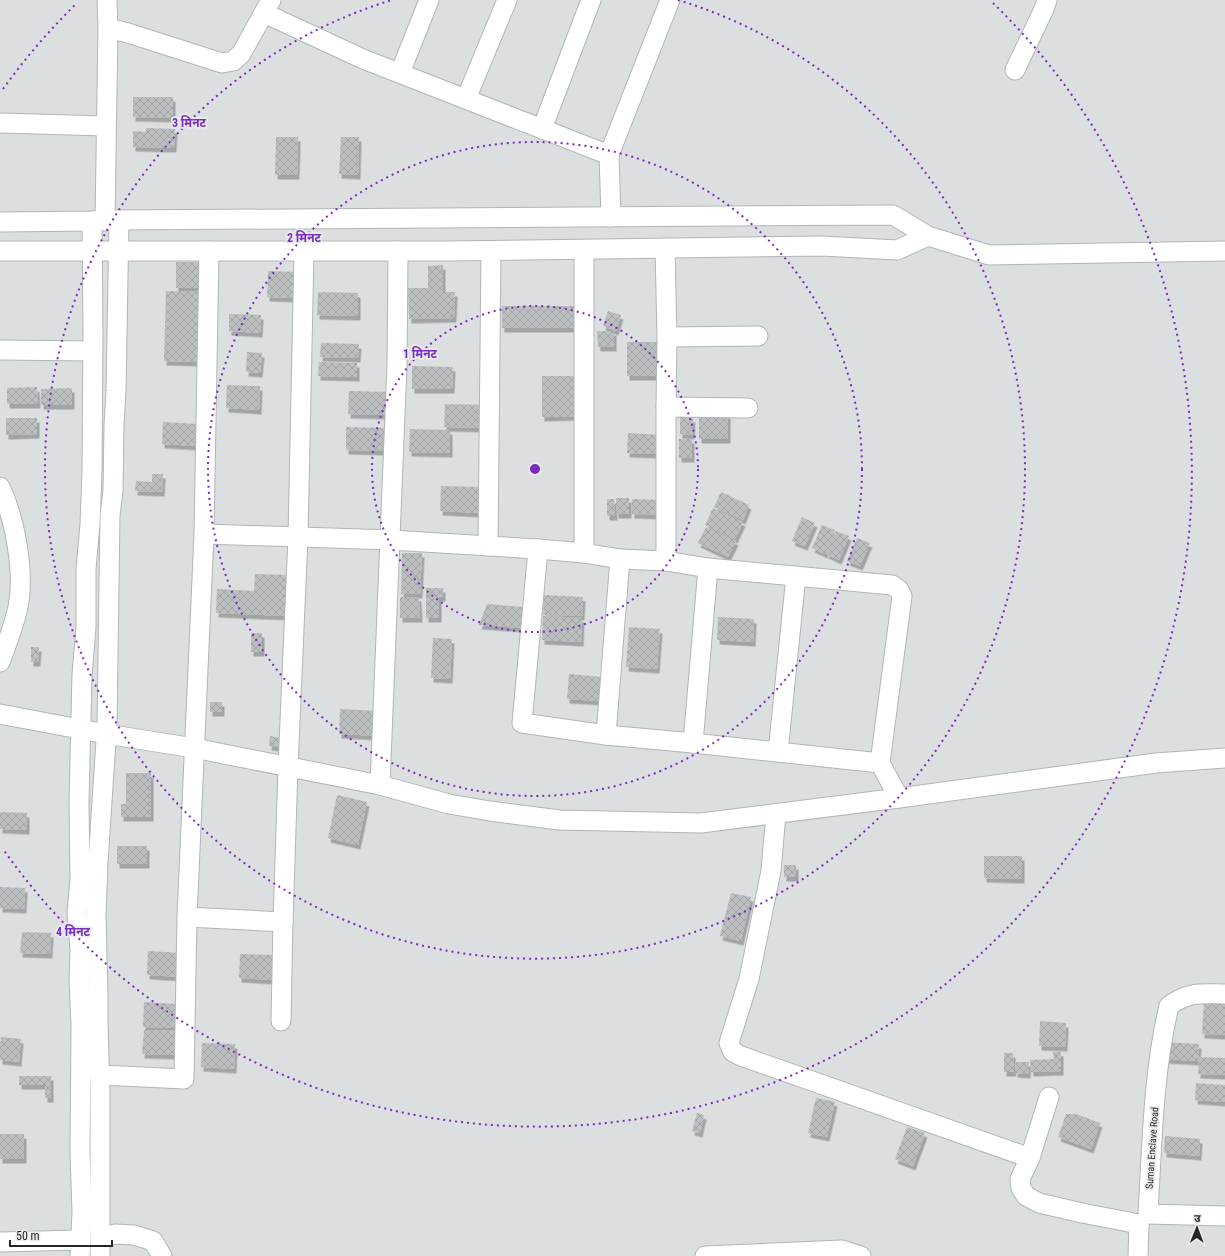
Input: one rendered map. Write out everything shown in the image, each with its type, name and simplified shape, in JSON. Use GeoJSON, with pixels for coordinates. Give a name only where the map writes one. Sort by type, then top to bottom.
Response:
{"type":"FeatureCollection","features":[{"type":"Feature","properties":{"kind":"street"},"geometry":{"type":"LineString","coordinates":[[0,1242],[80,1248],[82,1212],[80,1152],[81,1025],[79,979],[80,950],[77,913],[80,878],[79,803],[82,675],[86,628],[86,569],[90,524],[92,472],[92,250],[105,221],[108,28],[107,0]]}},
{"type":"Feature","properties":{"kind":"street"},"geometry":{"type":"LineString","coordinates":[[400,73],[429,0]]}},
{"type":"Feature","properties":{"kind":"street"},"geometry":{"type":"LineString","coordinates":[[466,99],[507,0]]}},
{"type":"Feature","properties":{"kind":"street"},"geometry":{"type":"LineString","coordinates":[[542,129],[591,0]]}},
{"type":"Feature","properties":{"kind":"street"},"geometry":{"type":"LineString","coordinates":[[611,217],[609,155],[670,0]]}},
{"type":"Feature","properties":{"kind":"street"},"geometry":{"type":"LineString","coordinates":[[1014,70],[1047,0]]}},
{"type":"Feature","properties":{"kind":"street"},"geometry":{"type":"LineString","coordinates":[[108,28],[222,63],[233,61],[241,54],[267,6],[364,59],[609,155]]}},
{"type":"Feature","properties":{"kind":"street"},"geometry":{"type":"LineString","coordinates":[[0,123],[106,126]]}},
{"type":"Feature","properties":{"kind":"street"},"geometry":{"type":"LineString","coordinates":[[0,222],[893,215],[928,236],[988,255],[1225,251]]}},
{"type":"Feature","properties":{"kind":"street"},"geometry":{"type":"LineString","coordinates":[[100,1248],[100,1075],[96,917],[108,693],[107,660],[110,515],[116,391],[119,251],[105,221]]}},
{"type":"Feature","properties":{"kind":"street"},"geometry":{"type":"LineString","coordinates":[[0,251],[491,251],[822,246],[897,250],[928,236]]}},
{"type":"Feature","properties":{"kind":"street"},"geometry":{"type":"LineString","coordinates":[[665,248],[667,337],[666,561]]}},
{"type":"Feature","properties":{"kind":"street"},"geometry":{"type":"LineString","coordinates":[[584,250],[584,554]]}},
{"type":"Feature","properties":{"kind":"street"},"geometry":{"type":"LineString","coordinates":[[100,1075],[184,1079],[187,917],[204,534],[209,251]]}},
{"type":"Feature","properties":{"kind":"street"},"geometry":{"type":"LineString","coordinates":[[282,1021],[283,922],[288,767],[298,537],[304,251]]}},
{"type":"Feature","properties":{"kind":"street"},"geometry":{"type":"LineString","coordinates":[[380,785],[397,365],[397,251]]}},
{"type":"Feature","properties":{"kind":"street"},"geometry":{"type":"LineString","coordinates":[[488,546],[491,251]]}},
{"type":"Feature","properties":{"kind":"street"},"geometry":{"type":"LineString","coordinates":[[667,337],[758,336]]}},
{"type":"Feature","properties":{"kind":"street"},"geometry":{"type":"LineString","coordinates":[[0,350],[93,351]]}},
{"type":"Feature","properties":{"kind":"street"},"geometry":{"type":"LineString","coordinates":[[666,407],[748,408]]}},
{"type":"Feature","properties":{"kind":"street"},"geometry":{"type":"LineString","coordinates":[[0,487],[9,507],[19,557],[21,584],[18,606],[11,632],[0,662]]}},
{"type":"Feature","properties":{"kind":"street"},"geometry":{"type":"LineString","coordinates":[[204,534],[391,540],[538,549],[620,559],[666,561],[708,568],[892,585],[899,590],[902,596],[880,763],[899,798]]}},
{"type":"Feature","properties":{"kind":"street"},"geometry":{"type":"LineString","coordinates":[[538,549],[522,723],[606,736],[693,743],[880,763]]}},
{"type":"Feature","properties":{"kind":"street"},"geometry":{"type":"LineString","coordinates":[[606,736],[620,559]]}},
{"type":"Feature","properties":{"kind":"street"},"geometry":{"type":"LineString","coordinates":[[693,743],[708,568]]}},
{"type":"Feature","properties":{"kind":"street"},"geometry":{"type":"LineString","coordinates":[[778,752],[796,576]]}},
{"type":"Feature","properties":{"kind":"street"},"geometry":{"type":"LineString","coordinates":[[0,714],[81,730],[194,748],[380,785],[449,804],[559,820],[701,823],[1156,763],[1225,758]]}},
{"type":"Feature","properties":{"kind":"street"},"geometry":{"type":"LineString","coordinates":[[776,814],[771,871],[749,979],[729,1043],[733,1052],[1030,1158]]}},
{"type":"Feature","properties":{"kind":"street"},"geometry":{"type":"LineString","coordinates":[[187,917],[283,922]]}},
{"type":"Feature","properties":{"kind":"street","name":"Suman Enclave Road"},"geometry":{"type":"LineString","coordinates":[[1138,1256],[1162,1035],[1170,1006],[1179,998],[1196,994],[1225,994]]}},
{"type":"Feature","properties":{"kind":"street"},"geometry":{"type":"LineString","coordinates":[[1049,1096],[1030,1158],[1020,1179],[1021,1188],[1026,1196],[1039,1203],[1082,1213],[1143,1219],[1225,1216]]}},
{"type":"Feature","properties":{"kind":"street"},"geometry":{"type":"LineString","coordinates":[[100,1248],[115,1234],[134,1234],[154,1241],[162,1256]]}},
{"type":"Feature","properties":{"kind":"street"},"geometry":{"type":"LineString","coordinates":[[705,1256],[842,1250],[861,1256]]}},
{"type":"Feature","properties":{"kind":"building"},"geometry":{"type":"Polygon","coordinates":[[[133,97],[173,97],[173,118],[133,117],[133,97]]]}},
{"type":"Feature","properties":{"kind":"building"},"geometry":{"type":"Polygon","coordinates":[[[146,128],[175,129],[174,148],[133,147],[133,131],[146,132],[146,128]]]}},
{"type":"Feature","properties":{"kind":"building"},"geometry":{"type":"Polygon","coordinates":[[[276,137],[298,137],[297,175],[275,175],[276,137]]]}},
{"type":"Feature","properties":{"kind":"building"},"geometry":{"type":"Polygon","coordinates":[[[341,137],[359,137],[358,175],[339,174],[341,137]]]}},
{"type":"Feature","properties":{"kind":"building"},"geometry":{"type":"Polygon","coordinates":[[[176,262],[205,262],[205,288],[176,288],[176,262]]]}},
{"type":"Feature","properties":{"kind":"building"},"geometry":{"type":"Polygon","coordinates":[[[443,265],[443,292],[455,292],[454,318],[409,319],[408,288],[428,288],[428,266],[443,265]]]}},
{"type":"Feature","properties":{"kind":"building"},"geometry":{"type":"Polygon","coordinates":[[[268,271],[295,272],[294,298],[267,297],[268,271]]]}},
{"type":"Feature","properties":{"kind":"building"},"geometry":{"type":"Polygon","coordinates":[[[166,291],[202,292],[200,362],[164,361],[166,291]]]}},
{"type":"Feature","properties":{"kind":"building"},"geometry":{"type":"Polygon","coordinates":[[[318,292],[358,293],[358,316],[317,315],[318,292]]]}},
{"type":"Feature","properties":{"kind":"building"},"geometry":{"type":"Polygon","coordinates":[[[502,306],[579,306],[579,328],[502,328],[502,306]]]}},
{"type":"Feature","properties":{"kind":"building"},"geometry":{"type":"Polygon","coordinates":[[[608,311],[621,315],[616,331],[603,326],[608,311]]]}},
{"type":"Feature","properties":{"kind":"building"},"geometry":{"type":"Polygon","coordinates":[[[229,314],[261,315],[260,333],[229,331],[229,314]]]}},
{"type":"Feature","properties":{"kind":"building"},"geometry":{"type":"Polygon","coordinates":[[[597,331],[614,331],[614,347],[598,347],[597,331]]]}},
{"type":"Feature","properties":{"kind":"building"},"geometry":{"type":"Polygon","coordinates":[[[627,342],[660,342],[660,376],[627,376],[627,342]]]}},
{"type":"Feature","properties":{"kind":"building"},"geometry":{"type":"Polygon","coordinates":[[[321,343],[359,344],[358,358],[320,357],[321,343]]]}},
{"type":"Feature","properties":{"kind":"building"},"geometry":{"type":"Polygon","coordinates":[[[247,352],[262,353],[260,373],[246,372],[247,352]]]}},
{"type":"Feature","properties":{"kind":"building"},"geometry":{"type":"Polygon","coordinates":[[[319,362],[357,363],[357,377],[318,376],[319,362]]]}},
{"type":"Feature","properties":{"kind":"building"},"geometry":{"type":"Polygon","coordinates":[[[412,366],[453,367],[452,389],[412,389],[412,366]]]}},
{"type":"Feature","properties":{"kind":"building"},"geometry":{"type":"Polygon","coordinates":[[[542,376],[577,376],[578,416],[542,417],[542,376]]]}},
{"type":"Feature","properties":{"kind":"building"},"geometry":{"type":"Polygon","coordinates":[[[227,385],[260,386],[259,410],[226,408],[227,385]]]}},
{"type":"Feature","properties":{"kind":"building"},"geometry":{"type":"Polygon","coordinates":[[[37,387],[38,404],[7,404],[7,388],[37,387]]]}},
{"type":"Feature","properties":{"kind":"building"},"geometry":{"type":"Polygon","coordinates":[[[72,388],[72,405],[41,405],[41,389],[72,388]]]}},
{"type":"Feature","properties":{"kind":"building"},"geometry":{"type":"Polygon","coordinates":[[[349,391],[390,392],[389,415],[348,414],[349,391]]]}},
{"type":"Feature","properties":{"kind":"building"},"geometry":{"type":"Polygon","coordinates":[[[445,404],[486,405],[485,428],[444,427],[445,404]]]}},
{"type":"Feature","properties":{"kind":"building"},"geometry":{"type":"Polygon","coordinates":[[[699,414],[728,414],[728,439],[699,439],[699,414]]]}},
{"type":"Feature","properties":{"kind":"building"},"geometry":{"type":"Polygon","coordinates":[[[680,417],[693,418],[692,435],[680,434],[680,417]]]}},
{"type":"Feature","properties":{"kind":"building"},"geometry":{"type":"Polygon","coordinates":[[[6,418],[37,418],[37,434],[6,435],[6,418]]]}},
{"type":"Feature","properties":{"kind":"building"},"geometry":{"type":"Polygon","coordinates":[[[163,422],[197,424],[196,446],[162,444],[163,422]]]}},
{"type":"Feature","properties":{"kind":"building"},"geometry":{"type":"Polygon","coordinates":[[[346,427],[387,428],[387,451],[346,450],[346,427]]]}},
{"type":"Feature","properties":{"kind":"building"},"geometry":{"type":"Polygon","coordinates":[[[410,429],[450,430],[450,453],[409,452],[410,429]]]}},
{"type":"Feature","properties":{"kind":"building"},"geometry":{"type":"Polygon","coordinates":[[[628,433],[661,435],[660,454],[627,453],[628,433]]]}},
{"type":"Feature","properties":{"kind":"building"},"geometry":{"type":"Polygon","coordinates":[[[679,439],[692,439],[692,458],[679,458],[679,439]]]}},
{"type":"Feature","properties":{"kind":"building"},"geometry":{"type":"Polygon","coordinates":[[[152,474],[163,474],[162,492],[135,491],[136,481],[152,482],[152,474]]]}},
{"type":"Feature","properties":{"kind":"building"},"geometry":{"type":"Polygon","coordinates":[[[441,486],[479,487],[478,513],[440,511],[441,486]]]}},
{"type":"Feature","properties":{"kind":"building"},"geometry":{"type":"Polygon","coordinates":[[[721,492],[749,505],[743,520],[714,507],[721,492]]]}},
{"type":"Feature","properties":{"kind":"building"},"geometry":{"type":"Polygon","coordinates":[[[616,498],[629,498],[629,514],[616,514],[616,498]]]}},
{"type":"Feature","properties":{"kind":"building"},"geometry":{"type":"Polygon","coordinates":[[[607,499],[614,499],[615,516],[607,516],[607,499]]]}},
{"type":"Feature","properties":{"kind":"building"},"geometry":{"type":"Polygon","coordinates":[[[632,499],[663,500],[662,515],[632,514],[632,499]]]}},
{"type":"Feature","properties":{"kind":"building"},"geometry":{"type":"Polygon","coordinates":[[[713,508],[743,522],[735,539],[705,525],[713,508]]]}},
{"type":"Feature","properties":{"kind":"building"},"geometry":{"type":"Polygon","coordinates":[[[802,517],[815,523],[805,546],[792,541],[802,517]]]}},
{"type":"Feature","properties":{"kind":"building"},"geometry":{"type":"Polygon","coordinates":[[[822,525],[835,530],[825,554],[812,548],[822,525]]]}},
{"type":"Feature","properties":{"kind":"building"},"geometry":{"type":"Polygon","coordinates":[[[706,527],[736,541],[728,557],[698,543],[706,527]]]}},
{"type":"Feature","properties":{"kind":"building"},"geometry":{"type":"Polygon","coordinates":[[[836,531],[849,536],[839,560],[826,554],[836,531]]]}},
{"type":"Feature","properties":{"kind":"building"},"geometry":{"type":"Polygon","coordinates":[[[857,538],[870,543],[860,566],[847,561],[857,538]]]}},
{"type":"Feature","properties":{"kind":"building"},"geometry":{"type":"Polygon","coordinates":[[[402,553],[422,553],[420,594],[401,594],[402,553]]]}},
{"type":"Feature","properties":{"kind":"building"},"geometry":{"type":"Polygon","coordinates":[[[255,574],[290,575],[289,616],[216,613],[217,589],[254,591],[255,574]]]}},
{"type":"Feature","properties":{"kind":"building"},"geometry":{"type":"Polygon","coordinates":[[[426,588],[443,588],[443,597],[439,597],[439,618],[426,618],[426,588]]]}},
{"type":"Feature","properties":{"kind":"building"},"geometry":{"type":"Polygon","coordinates":[[[544,595],[583,597],[582,616],[543,615],[544,595]]]}},
{"type":"Feature","properties":{"kind":"building"},"geometry":{"type":"Polygon","coordinates":[[[400,597],[419,597],[420,618],[400,618],[400,597]]]}},
{"type":"Feature","properties":{"kind":"building"},"geometry":{"type":"Polygon","coordinates":[[[487,604],[523,607],[521,628],[479,625],[487,604]]]}},
{"type":"Feature","properties":{"kind":"building"},"geometry":{"type":"Polygon","coordinates":[[[543,616],[582,618],[581,642],[542,640],[543,616]]]}},
{"type":"Feature","properties":{"kind":"building"},"geometry":{"type":"Polygon","coordinates":[[[718,617],[754,619],[753,642],[717,640],[718,617]]]}},
{"type":"Feature","properties":{"kind":"building"},"geometry":{"type":"Polygon","coordinates":[[[629,627],[660,629],[657,669],[626,667],[629,627]]]}},
{"type":"Feature","properties":{"kind":"building"},"geometry":{"type":"Polygon","coordinates":[[[251,633],[262,633],[262,652],[251,652],[251,633]]]}},
{"type":"Feature","properties":{"kind":"building"},"geometry":{"type":"Polygon","coordinates":[[[433,638],[452,639],[450,679],[431,678],[433,638]]]}},
{"type":"Feature","properties":{"kind":"building"},"geometry":{"type":"Polygon","coordinates":[[[31,647],[39,647],[38,662],[31,662],[31,647]]]}},
{"type":"Feature","properties":{"kind":"building"},"geometry":{"type":"Polygon","coordinates":[[[569,674],[602,677],[600,701],[567,699],[569,674]]]}},
{"type":"Feature","properties":{"kind":"building"},"geometry":{"type":"Polygon","coordinates":[[[210,702],[222,702],[222,712],[210,712],[210,702]]]}},
{"type":"Feature","properties":{"kind":"building"},"geometry":{"type":"Polygon","coordinates":[[[340,709],[380,711],[379,736],[339,734],[340,709]]]}},
{"type":"Feature","properties":{"kind":"building"},"geometry":{"type":"Polygon","coordinates":[[[270,736],[280,738],[278,747],[269,746],[270,736]]]}},
{"type":"Feature","properties":{"kind":"building"},"geometry":{"type":"Polygon","coordinates":[[[126,773],[151,773],[151,817],[121,817],[121,804],[126,804],[126,773]]]}},
{"type":"Feature","properties":{"kind":"building"},"geometry":{"type":"Polygon","coordinates":[[[337,795],[367,802],[358,845],[328,838],[337,795]]]}},
{"type":"Feature","properties":{"kind":"building"},"geometry":{"type":"Polygon","coordinates":[[[0,812],[27,813],[27,830],[0,829],[0,812]]]}},
{"type":"Feature","properties":{"kind":"building"},"geometry":{"type":"Polygon","coordinates":[[[117,846],[147,846],[147,864],[117,864],[117,846]]]}},
{"type":"Feature","properties":{"kind":"building"},"geometry":{"type":"Polygon","coordinates":[[[984,856],[1022,856],[1022,879],[984,878],[984,856]]]}},
{"type":"Feature","properties":{"kind":"building"},"geometry":{"type":"Polygon","coordinates":[[[784,865],[796,865],[796,877],[784,877],[784,865]]]}},
{"type":"Feature","properties":{"kind":"building"},"geometry":{"type":"Polygon","coordinates":[[[0,887],[25,888],[24,909],[0,908],[0,887]]]}},
{"type":"Feature","properties":{"kind":"building"},"geometry":{"type":"Polygon","coordinates":[[[731,893],[751,897],[741,941],[720,936],[731,893]]]}},
{"type":"Feature","properties":{"kind":"building"},"geometry":{"type":"Polygon","coordinates":[[[22,932],[51,933],[50,954],[20,953],[22,932]]]}},
{"type":"Feature","properties":{"kind":"building"},"geometry":{"type":"Polygon","coordinates":[[[148,951],[182,953],[181,977],[147,975],[148,951]]]}},
{"type":"Feature","properties":{"kind":"building"},"geometry":{"type":"Polygon","coordinates":[[[240,954],[273,955],[272,980],[239,978],[240,954]]]}},
{"type":"Feature","properties":{"kind":"building"},"geometry":{"type":"Polygon","coordinates":[[[1204,1000],[1225,1001],[1225,1035],[1202,1034],[1204,1000]]]}},
{"type":"Feature","properties":{"kind":"building"},"geometry":{"type":"Polygon","coordinates":[[[144,1002],[177,1004],[176,1028],[143,1027],[144,1002]]]}},
{"type":"Feature","properties":{"kind":"building"},"geometry":{"type":"Polygon","coordinates":[[[1040,1021],[1066,1023],[1065,1047],[1039,1046],[1040,1021]]]}},
{"type":"Feature","properties":{"kind":"building"},"geometry":{"type":"Polygon","coordinates":[[[144,1030],[177,1031],[176,1055],[142,1054],[144,1030]]]}},
{"type":"Feature","properties":{"kind":"building"},"geometry":{"type":"Polygon","coordinates":[[[1,1037],[21,1039],[19,1062],[0,1060],[1,1037]]]}},
{"type":"Feature","properties":{"kind":"building"},"geometry":{"type":"Polygon","coordinates":[[[1163,1042],[1199,1044],[1198,1061],[1162,1059],[1163,1042]]]}},
{"type":"Feature","properties":{"kind":"building"},"geometry":{"type":"Polygon","coordinates":[[[202,1043],[235,1044],[234,1069],[201,1067],[202,1043]]]}},
{"type":"Feature","properties":{"kind":"building"},"geometry":{"type":"Polygon","coordinates":[[[1053,1052],[1061,1052],[1061,1071],[1031,1072],[1030,1060],[1054,1059],[1053,1052]]]}},
{"type":"Feature","properties":{"kind":"building"},"geometry":{"type":"Polygon","coordinates":[[[1004,1053],[1013,1053],[1014,1072],[1004,1072],[1004,1053]]]}},
{"type":"Feature","properties":{"kind":"building"},"geometry":{"type":"Polygon","coordinates":[[[1199,1057],[1225,1058],[1225,1075],[1198,1074],[1199,1057]]]}},
{"type":"Feature","properties":{"kind":"building"},"geometry":{"type":"Polygon","coordinates":[[[1016,1062],[1029,1062],[1028,1074],[1015,1073],[1016,1062]]]}},
{"type":"Feature","properties":{"kind":"building"},"geometry":{"type":"Polygon","coordinates":[[[19,1076],[51,1076],[51,1098],[45,1098],[45,1085],[19,1085],[19,1076]]]}},
{"type":"Feature","properties":{"kind":"building"},"geometry":{"type":"Polygon","coordinates":[[[1196,1083],[1225,1085],[1225,1102],[1195,1100],[1196,1083]]]}},
{"type":"Feature","properties":{"kind":"building"},"geometry":{"type":"Polygon","coordinates":[[[816,1098],[835,1102],[827,1137],[808,1133],[816,1098]]]}},
{"type":"Feature","properties":{"kind":"building"},"geometry":{"type":"Polygon","coordinates":[[[697,1113],[704,1115],[700,1133],[692,1131],[697,1113]]]}},
{"type":"Feature","properties":{"kind":"building"},"geometry":{"type":"Polygon","coordinates":[[[1066,1114],[1076,1114],[1100,1123],[1091,1149],[1058,1137],[1066,1114]]]}},
{"type":"Feature","properties":{"kind":"building"},"geometry":{"type":"Polygon","coordinates":[[[907,1127],[925,1133],[913,1166],[895,1159],[907,1127]]]}},
{"type":"Feature","properties":{"kind":"building"},"geometry":{"type":"Polygon","coordinates":[[[0,1134],[24,1134],[24,1159],[0,1159],[0,1134]]]}},
{"type":"Feature","properties":{"kind":"building"},"geometry":{"type":"Polygon","coordinates":[[[1165,1136],[1200,1139],[1199,1156],[1164,1153],[1165,1136]]]}}]}
